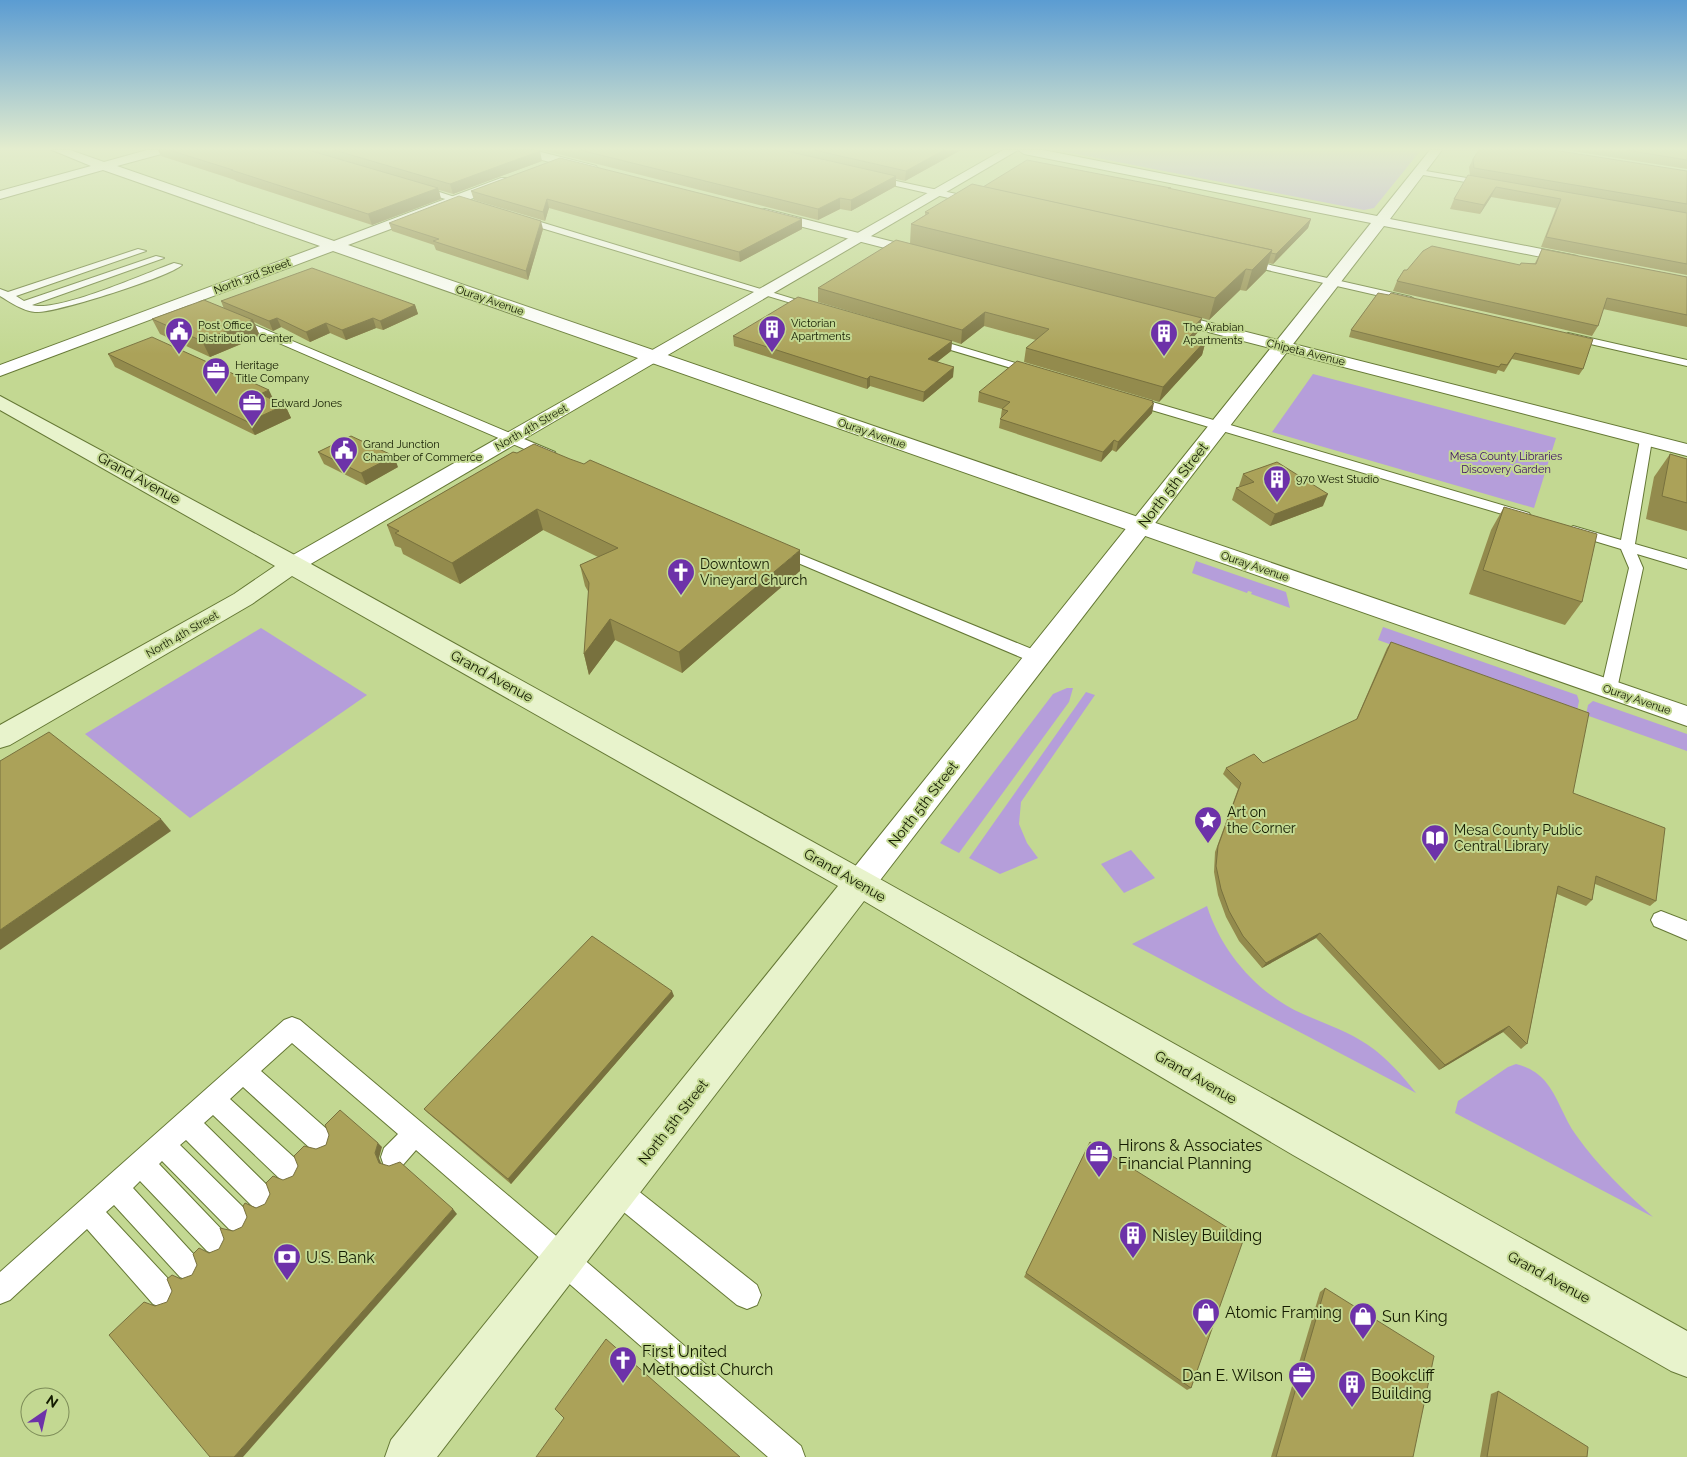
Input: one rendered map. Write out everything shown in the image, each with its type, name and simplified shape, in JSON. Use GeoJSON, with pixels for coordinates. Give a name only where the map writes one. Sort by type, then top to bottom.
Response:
{"type":"FeatureCollection","features":[{"type":"Feature","properties":{"kind":"main road","name":"Grand Avenue"},"geometry":{"type":"LineString","coordinates":[[0,402],[294,564],[860,883],[1307,1141],[1687,1355]]}},
{"type":"Feature","properties":{"kind":"main road","name":"North 4th Street"},"geometry":{"type":"LineString","coordinates":[[0,738],[242,599],[294,564]]}},
{"type":"Feature","properties":{"kind":"main road","name":"North 5th Street"},"geometry":{"type":"LineString","coordinates":[[408,1457],[860,883]]}},
{"type":"Feature","properties":{"kind":"street","name":"Ouray Avenue"},"geometry":{"type":"LineString","coordinates":[[253,218],[1687,716]]}},
{"type":"Feature","properties":{"kind":"street","name":"North 3rd Street"},"geometry":{"type":"LineString","coordinates":[[0,371],[408,218]]}},
{"type":"Feature","properties":{"kind":"street"},"geometry":{"type":"LineString","coordinates":[[783,218],[939,258]]}},
{"type":"Feature","properties":{"kind":"street","name":"North 4th Street"},"geometry":{"type":"LineString","coordinates":[[294,564],[894,218]]}},
{"type":"Feature","properties":{"kind":"street"},"geometry":{"type":"LineString","coordinates":[[1366,218],[1592,263]]}},
{"type":"Feature","properties":{"kind":"street","name":"North 5th Street"},"geometry":{"type":"LineString","coordinates":[[860,883],[1383,218]]}},
{"type":"Feature","properties":{"kind":"street","name":"Chipeta Avenue"},"geometry":{"type":"LineString","coordinates":[[1150,312],[1687,450]]}},
{"type":"Feature","properties":{"kind":"lane"},"geometry":{"type":"LineString","coordinates":[[519,218],[830,311]]}},
{"type":"Feature","properties":{"kind":"lane"},"geometry":{"type":"LineString","coordinates":[[15,299],[67,304],[153,256]]}},
{"type":"Feature","properties":{"kind":"lane"},"geometry":{"type":"LineString","coordinates":[[15,299],[153,256]]}},
{"type":"Feature","properties":{"kind":"lane"},"geometry":{"type":"LineString","coordinates":[[15,299],[153,256]]}},
{"type":"Feature","properties":{"kind":"lane"},"geometry":{"type":"LineString","coordinates":[[1231,260],[1425,304]]}},
{"type":"Feature","properties":{"kind":"lane"},"geometry":{"type":"LineString","coordinates":[[188,300],[563,460]]}},
{"type":"Feature","properties":{"kind":"lane"},"geometry":{"type":"LineString","coordinates":[[1561,334],[1687,363]]}},
{"type":"Feature","properties":{"kind":"lane"},"geometry":{"type":"LineString","coordinates":[[915,336],[1047,375]]}},
{"type":"Feature","properties":{"kind":"lane"},"geometry":{"type":"LineString","coordinates":[[1122,397],[1536,519]]}},
{"type":"Feature","properties":{"kind":"lane"},"geometry":{"type":"LineString","coordinates":[[1609,689],[1636,568],[1627,546],[1646,440]]}},
{"type":"Feature","properties":{"kind":"lane"},"geometry":{"type":"LineString","coordinates":[[1564,528],[1687,564]]}},
{"type":"Feature","properties":{"kind":"lane"},"geometry":{"type":"LineString","coordinates":[[762,543],[1038,658]]}},
{"type":"Feature","properties":{"kind":"lane"},"geometry":{"type":"LineString","coordinates":[[1661,920],[1687,932]]}},
{"type":"Feature","properties":{"kind":"lane"},"geometry":{"type":"LineString","coordinates":[[0,1290],[292,1028],[565,1260],[790,1457]]}},
{"type":"Feature","properties":{"kind":"lane"},"geometry":{"type":"LineString","coordinates":[[244,1072],[320,1140]]}},
{"type":"Feature","properties":{"kind":"lane"},"geometry":{"type":"LineString","coordinates":[[213,1099],[289,1170]]}},
{"type":"Feature","properties":{"kind":"lane"},"geometry":{"type":"LineString","coordinates":[[186,1124],[261,1197]]}},
{"type":"Feature","properties":{"kind":"lane"},"geometry":{"type":"LineString","coordinates":[[393,1157],[415,1133]]}},
{"type":"Feature","properties":{"kind":"lane"},"geometry":{"type":"LineString","coordinates":[[162,1144],[238,1220]]}},
{"type":"Feature","properties":{"kind":"lane"},"geometry":{"type":"LineString","coordinates":[[141,1164],[216,1242]]}},
{"type":"Feature","properties":{"kind":"lane"},"geometry":{"type":"LineString","coordinates":[[115,1187],[189,1268]]}},
{"type":"Feature","properties":{"kind":"lane"},"geometry":{"type":"LineString","coordinates":[[618,1192],[747,1295]]}},
{"type":"Feature","properties":{"kind":"lane"},"geometry":{"type":"LineString","coordinates":[[88,1211],[163,1294]]}},
{"type":"Feature","properties":{"kind":"green space","name":"Mesa County Libraries Discovery Garden"},"geometry":{"type":"Polygon","coordinates":[[[1313,374],[1556,438],[1534,508],[1272,432],[1313,374]]]}},
{"type":"Feature","properties":{"kind":"green space"},"geometry":{"type":"Polygon","coordinates":[[[1196,561],[1286,592],[1290,608],[1251,594],[1252,592],[1248,591],[1247,593],[1192,573],[1196,561]]]}},
{"type":"Feature","properties":{"kind":"green space"},"geometry":{"type":"Polygon","coordinates":[[[1383,627],[1577,695],[1579,701],[1577,711],[1378,640],[1383,627]]]}},
{"type":"Feature","properties":{"kind":"green space"},"geometry":{"type":"Polygon","coordinates":[[[261,628],[367,695],[190,818],[85,734],[261,628]]]}},
{"type":"Feature","properties":{"kind":"green space"},"geometry":{"type":"Polygon","coordinates":[[[1067,688],[1073,688],[1069,702],[959,853],[940,843],[1053,694],[1067,688]]]}},
{"type":"Feature","properties":{"kind":"green space"},"geometry":{"type":"Polygon","coordinates":[[[1086,692],[1095,695],[1021,802],[1019,824],[1027,843],[1038,858],[1000,874],[969,858],[1086,692]]]}},
{"type":"Feature","properties":{"kind":"green space"},"geometry":{"type":"Polygon","coordinates":[[[1593,701],[1687,734],[1687,751],[1586,715],[1588,705],[1593,701]]]}},
{"type":"Feature","properties":{"kind":"green space"},"geometry":{"type":"Polygon","coordinates":[[[1131,850],[1155,878],[1124,893],[1101,864],[1131,850]]]}},
{"type":"Feature","properties":{"kind":"green space"},"geometry":{"type":"Polygon","coordinates":[[[1207,906],[1222,940],[1232,956],[1257,983],[1287,1006],[1368,1045],[1394,1067],[1416,1093],[1132,944],[1207,906]]]}},
{"type":"Feature","properties":{"kind":"green space"},"geometry":{"type":"Polygon","coordinates":[[[1516,1064],[1532,1070],[1545,1081],[1572,1129],[1584,1146],[1612,1178],[1653,1217],[1455,1113],[1458,1101],[1508,1067],[1516,1064]]]}},
{"type":"Feature","properties":{"kind":"building"},"geometry":{"type":"Polygon","coordinates":[[[402,218],[531,218],[541,221],[526,271],[433,241],[439,239],[389,223],[402,218]]]}},
{"type":"Feature","properties":{"kind":"building"},"geometry":{"type":"Polygon","coordinates":[[[616,218],[802,219],[739,252],[616,218]]]}},
{"type":"Feature","properties":{"kind":"building"},"geometry":{"type":"Polygon","coordinates":[[[921,218],[1127,218],[1272,250],[1252,270],[1246,269],[1215,298],[911,224],[921,218]]]}},
{"type":"Feature","properties":{"kind":"building"},"geometry":{"type":"Polygon","coordinates":[[[1125,218],[1311,219],[1276,254],[1271,253],[1272,250],[1125,218]]]}},
{"type":"Feature","properties":{"kind":"building"},"geometry":{"type":"Polygon","coordinates":[[[1554,218],[1687,218],[1687,264],[1546,237],[1554,218]]]}},
{"type":"Feature","properties":{"kind":"building"},"geometry":{"type":"Polygon","coordinates":[[[896,240],[1202,318],[1190,331],[1194,332],[1190,336],[1206,340],[1163,387],[1026,348],[1049,329],[985,312],[962,330],[818,288],[896,240]]]}},
{"type":"Feature","properties":{"kind":"building"},"geometry":{"type":"Polygon","coordinates":[[[1432,246],[1520,265],[1521,263],[1536,264],[1542,249],[1687,277],[1687,315],[1607,298],[1598,326],[1397,281],[1404,270],[1407,270],[1423,251],[1432,246]]]}},
{"type":"Feature","properties":{"kind":"building"},"geometry":{"type":"Polygon","coordinates":[[[312,268],[415,305],[380,321],[373,318],[342,330],[326,323],[306,332],[277,318],[269,321],[221,301],[312,268]]]}},
{"type":"Feature","properties":{"kind":"building"},"geometry":{"type":"Polygon","coordinates":[[[1378,293],[1389,295],[1391,293],[1593,339],[1583,369],[1515,353],[1507,365],[1501,364],[1499,367],[1351,330],[1378,293]]]}},
{"type":"Feature","properties":{"kind":"building"},"geometry":{"type":"Polygon","coordinates":[[[798,297],[952,341],[928,359],[954,367],[924,392],[870,376],[867,379],[733,336],[798,297]]]}},
{"type":"Feature","properties":{"kind":"building"},"geometry":{"type":"Polygon","coordinates":[[[204,300],[253,320],[202,341],[152,319],[204,300]]]}},
{"type":"Feature","properties":{"kind":"building"},"geometry":{"type":"Polygon","coordinates":[[[152,337],[269,390],[260,394],[285,405],[248,422],[108,354],[152,337]]]}},
{"type":"Feature","properties":{"kind":"building"},"geometry":{"type":"Polygon","coordinates":[[[1017,361],[1153,401],[1152,403],[1154,403],[1118,442],[1114,440],[1103,452],[1000,419],[1008,411],[1002,409],[1010,402],[979,392],[1017,361]]]}},
{"type":"Feature","properties":{"kind":"building"},"geometry":{"type":"Polygon","coordinates":[[[351,436],[394,456],[361,473],[318,452],[351,436]]]}},
{"type":"Feature","properties":{"kind":"building"},"geometry":{"type":"Polygon","coordinates":[[[534,444],[584,464],[590,460],[800,550],[679,652],[610,619],[584,654],[589,583],[580,565],[618,548],[537,509],[452,563],[395,533],[399,531],[387,525],[513,452],[517,453],[534,444]]]}},
{"type":"Feature","properties":{"kind":"building"},"geometry":{"type":"Polygon","coordinates":[[[1670,454],[1687,459],[1687,503],[1662,496],[1670,454]]]}},
{"type":"Feature","properties":{"kind":"building"},"geometry":{"type":"Polygon","coordinates":[[[1277,462],[1328,494],[1275,514],[1236,488],[1254,482],[1243,474],[1277,462]]]}},
{"type":"Feature","properties":{"kind":"building"},"geometry":{"type":"Polygon","coordinates":[[[1504,507],[1597,534],[1582,602],[1483,570],[1504,507]]]}},
{"type":"Feature","properties":{"kind":"building","name":"Mesa County Public Central Library"},"geometry":{"type":"Polygon","coordinates":[[[1391,642],[1589,713],[1573,793],[1665,828],[1656,901],[1596,876],[1592,900],[1558,886],[1527,1044],[1509,1026],[1445,1065],[1320,933],[1266,963],[1243,936],[1229,911],[1221,889],[1216,866],[1218,846],[1241,783],[1226,768],[1254,754],[1263,763],[1357,719],[1391,642]]]}},
{"type":"Feature","properties":{"kind":"building"},"geometry":{"type":"Polygon","coordinates":[[[49,732],[161,819],[0,930],[0,761],[49,732]]]}},
{"type":"Feature","properties":{"kind":"building"},"geometry":{"type":"Polygon","coordinates":[[[592,936],[672,991],[508,1179],[424,1109],[592,936]]]}},
{"type":"Feature","properties":{"kind":"building","name":"U.S. Bank"},"geometry":{"type":"Polygon","coordinates":[[[340,1110],[378,1143],[375,1153],[379,1163],[389,1166],[400,1162],[453,1209],[234,1457],[210,1457],[109,1335],[144,1302],[155,1306],[167,1302],[172,1291],[167,1279],[172,1275],[181,1279],[192,1275],[197,1265],[193,1254],[199,1248],[209,1253],[219,1249],[224,1239],[220,1228],[233,1231],[242,1227],[247,1217],[243,1206],[245,1203],[256,1208],[265,1204],[270,1194],[266,1183],[273,1176],[283,1180],[293,1176],[298,1166],[294,1156],[304,1146],[316,1149],[326,1145],[329,1135],[325,1125],[340,1110]]]}},
{"type":"Feature","properties":{"kind":"building","name":"Nisley Building"},"geometry":{"type":"Polygon","coordinates":[[[1090,1142],[1244,1238],[1191,1388],[1026,1273],[1090,1142]]]}},
{"type":"Feature","properties":{"kind":"building","name":"Bookcliff Building"},"geometry":{"type":"Polygon","coordinates":[[[1325,1288],[1434,1356],[1413,1457],[1276,1457],[1325,1288]]]}},
{"type":"Feature","properties":{"kind":"building","name":"First United Methodist Church"},"geometry":{"type":"Polygon","coordinates":[[[606,1339],[740,1457],[536,1457],[564,1418],[555,1409],[606,1339]]]}},
{"type":"Feature","properties":{"kind":"building"},"geometry":{"type":"Polygon","coordinates":[[[1498,1391],[1588,1447],[1587,1457],[1487,1457],[1498,1391]]]}},
{"type":"Feature","properties":{"kind":"place","name":"Victorian Apartments"},"geometry":{"type":"Point","coordinates":[772,353]}},
{"type":"Feature","properties":{"kind":"place","name":"Post Office Distribution Center"},"geometry":{"type":"Point","coordinates":[179,355]}},
{"type":"Feature","properties":{"kind":"place","name":"The Arabian Apartments"},"geometry":{"type":"Point","coordinates":[1164,357]}},
{"type":"Feature","properties":{"kind":"place","name":"Heritage Title Company"},"geometry":{"type":"Point","coordinates":[216,395]}},
{"type":"Feature","properties":{"kind":"place","name":"Edward Jones"},"geometry":{"type":"Point","coordinates":[252,427]}},
{"type":"Feature","properties":{"kind":"place","name":"Grand Junction Chamber of Commerce"},"geometry":{"type":"Point","coordinates":[344,474]}},
{"type":"Feature","properties":{"kind":"place","name":"970 West Studio"},"geometry":{"type":"Point","coordinates":[1277,503]}},
{"type":"Feature","properties":{"kind":"place","name":"Downtown Vineyard Church"},"geometry":{"type":"Point","coordinates":[681,596]}},
{"type":"Feature","properties":{"kind":"place","name":"Art on the Corner"},"geometry":{"type":"Point","coordinates":[1208,844]}},
{"type":"Feature","properties":{"kind":"place","name":"Mesa County Public Central Library"},"geometry":{"type":"Point","coordinates":[1435,862]}},
{"type":"Feature","properties":{"kind":"place","name":"Hirons & Associates Financial Planning"},"geometry":{"type":"Point","coordinates":[1099,1178]}},
{"type":"Feature","properties":{"kind":"place","name":"Nisley Building"},"geometry":{"type":"Point","coordinates":[1133,1259]}},
{"type":"Feature","properties":{"kind":"place","name":"U.S. Bank"},"geometry":{"type":"Point","coordinates":[287,1281]}},
{"type":"Feature","properties":{"kind":"place","name":"Atomic Framing"},"geometry":{"type":"Point","coordinates":[1206,1336]}},
{"type":"Feature","properties":{"kind":"place","name":"Sun King"},"geometry":{"type":"Point","coordinates":[1363,1340]}},
{"type":"Feature","properties":{"kind":"place","name":"First United Methodist Church"},"geometry":{"type":"Point","coordinates":[623,1384]}},
{"type":"Feature","properties":{"kind":"place","name":"Dan E. Wilson"},"geometry":{"type":"Point","coordinates":[1302,1399]}},
{"type":"Feature","properties":{"kind":"place","name":"Bookcliff Building"},"geometry":{"type":"Point","coordinates":[1352,1408]}}]}
